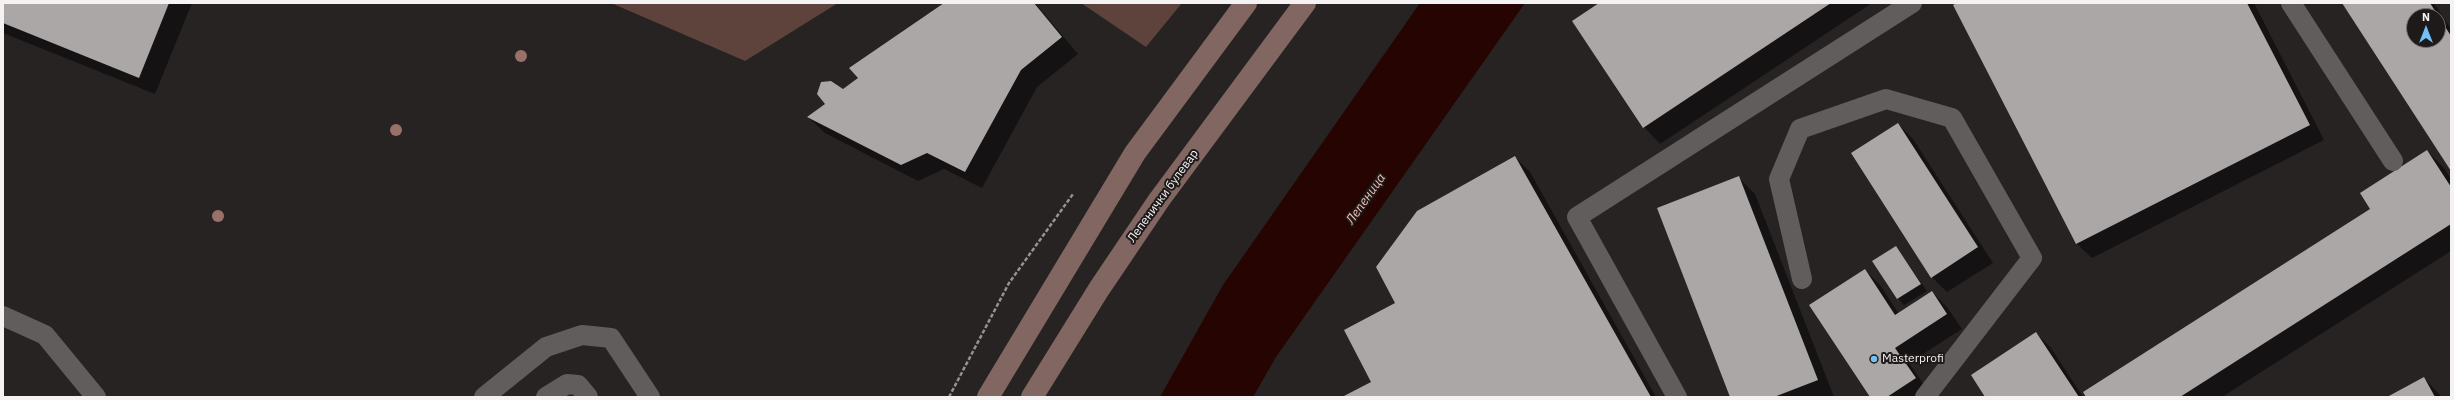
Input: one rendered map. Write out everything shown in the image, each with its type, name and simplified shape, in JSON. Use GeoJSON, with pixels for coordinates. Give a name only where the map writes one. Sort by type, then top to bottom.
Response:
{"type":"FeatureCollection","features":[{"type":"Feature","properties":{"kind":"main road"},"geometry":{"type":"LineString","coordinates":[[988,397],[1135,154],[1246,3]]}},
{"type":"Feature","properties":{"kind":"main road","name":"Лепенички булевар"},"geometry":{"type":"LineString","coordinates":[[1032,397],[1099,289],[1150,213],[1305,3]]}},
{"type":"Feature","properties":{"kind":"lane"},"geometry":{"type":"LineString","coordinates":[[1677,397],[1577,218],[1912,3]]}},
{"type":"Feature","properties":{"kind":"lane"},"geometry":{"type":"LineString","coordinates":[[2292,3],[2393,160]]}},
{"type":"Feature","properties":{"kind":"lane"},"geometry":{"type":"LineString","coordinates":[[1802,278],[1779,179],[1800,129],[1886,100],[1952,118],[2032,258],[1924,397]]}},
{"type":"Feature","properties":{"kind":"lane"},"geometry":{"type":"LineString","coordinates":[[3,316],[45,336],[96,397]]}},
{"type":"Feature","properties":{"kind":"lane"},"geometry":{"type":"LineString","coordinates":[[484,397],[546,347],[582,335],[611,338],[626,358],[650,397]]}},
{"type":"Feature","properties":{"kind":"lane"},"geometry":{"type":"LineString","coordinates":[[546,397],[567,384],[578,385],[588,397]]}},
{"type":"Feature","properties":{"kind":"shaded area"},"geometry":{"type":"Polygon","coordinates":[[[611,3],[838,3],[745,61],[611,3]]]}},
{"type":"Feature","properties":{"kind":"shaded area"},"geometry":{"type":"Polygon","coordinates":[[[1081,3],[1182,3],[1146,47],[1081,3]]]}},
{"type":"Feature","properties":{"kind":"water","name":"Лепеница"},"geometry":{"type":"Polygon","coordinates":[[[1420,3],[1525,3],[1276,357],[1253,397],[1160,397],[1223,285],[1420,3]]]}},
{"type":"Feature","properties":{"kind":"building"},"geometry":{"type":"Polygon","coordinates":[[[3,3],[169,3],[139,78],[3,23],[3,3]]]}},
{"type":"Feature","properties":{"kind":"building"},"geometry":{"type":"Polygon","coordinates":[[[944,3],[1034,3],[1062,37],[1021,70],[965,172],[927,153],[901,165],[807,117],[825,104],[817,94],[821,82],[831,81],[843,89],[858,78],[849,68],[944,3]]]}},
{"type":"Feature","properties":{"kind":"building"},"geometry":{"type":"Polygon","coordinates":[[[1599,3],[1831,3],[1643,128],[1572,21],[1599,3]]]}},
{"type":"Feature","properties":{"kind":"building"},"geometry":{"type":"Polygon","coordinates":[[[1957,3],[2247,3],[2310,125],[2076,244],[1953,5],[1957,3]]]}},
{"type":"Feature","properties":{"kind":"building"},"geometry":{"type":"Polygon","coordinates":[[[2342,3],[2430,3],[2433,8],[2406,8],[2406,48],[2446,48],[2446,28],[2451,36],[2451,171],[2342,3]]]}},
{"type":"Feature","properties":{"kind":"building"},"geometry":{"type":"Polygon","coordinates":[[[1898,123],[1978,247],[1931,278],[1851,153],[1898,123]]]}},
{"type":"Feature","properties":{"kind":"building"},"geometry":{"type":"Polygon","coordinates":[[[2427,150],[2451,187],[2451,224],[2180,397],[2086,397],[2083,392],[2370,209],[2360,193],[2427,150]]]}},
{"type":"Feature","properties":{"kind":"building"},"geometry":{"type":"Polygon","coordinates":[[[1515,156],[1651,397],[1342,397],[1371,382],[1344,330],[1395,303],[1376,267],[1417,211],[1515,156]]]}},
{"type":"Feature","properties":{"kind":"building"},"geometry":{"type":"Polygon","coordinates":[[[1739,176],[1818,380],[1774,397],[1730,397],[1657,208],[1739,176]]]}},
{"type":"Feature","properties":{"kind":"building"},"geometry":{"type":"Polygon","coordinates":[[[1896,246],[1921,284],[1897,299],[1872,261],[1896,246]]]}},
{"type":"Feature","properties":{"kind":"building"},"geometry":{"type":"Polygon","coordinates":[[[1865,269],[1895,315],[1932,291],[1947,314],[1895,348],[1916,378],[1887,397],[1870,397],[1809,305],[1865,269]]]}},
{"type":"Feature","properties":{"kind":"building"},"geometry":{"type":"Polygon","coordinates":[[[2036,332],[2079,397],[1985,397],[1971,375],[2036,332]]]}},
{"type":"Feature","properties":{"kind":"building"},"geometry":{"type":"Polygon","coordinates":[[[2424,377],[2435,397],[2387,397],[2424,377]]]}},
{"type":"Feature","properties":{"kind":"place","name":"Masterprofi"},"geometry":{"type":"Point","coordinates":[1874,359]}}]}
